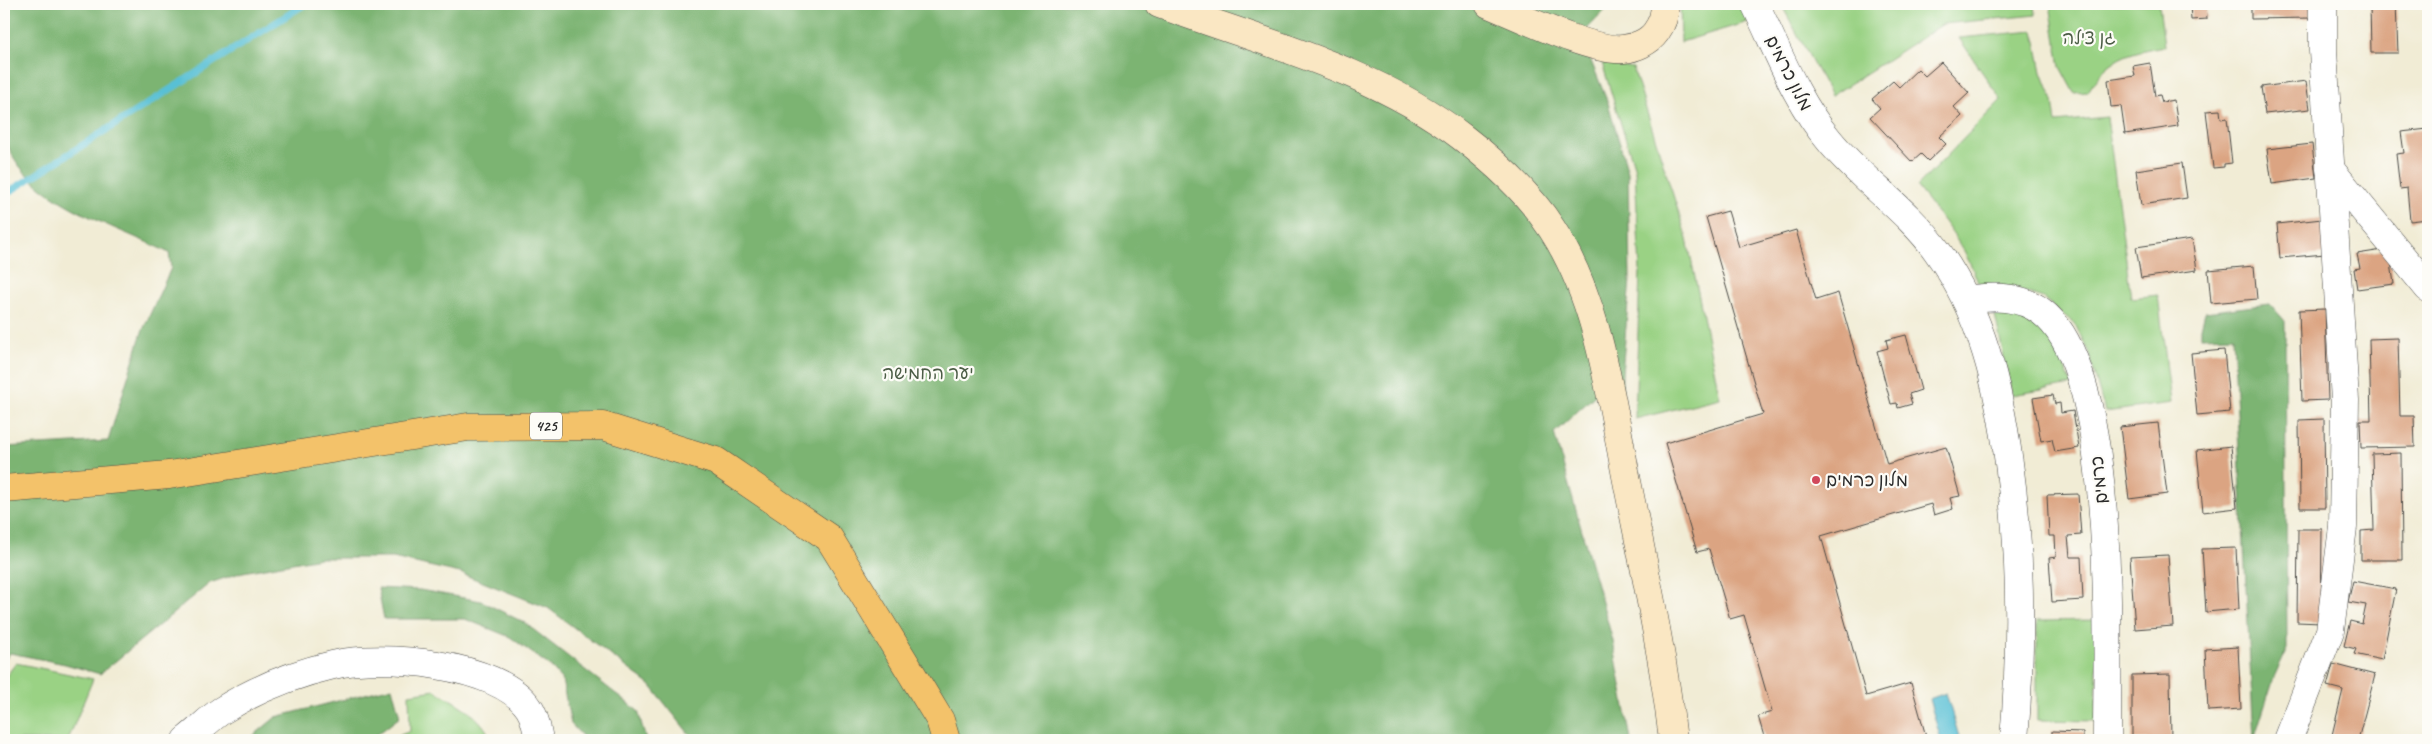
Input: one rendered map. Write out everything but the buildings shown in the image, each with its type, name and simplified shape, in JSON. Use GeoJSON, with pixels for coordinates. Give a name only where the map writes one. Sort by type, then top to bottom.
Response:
{"type":"FeatureCollection","features":[{"type":"Feature","properties":{"kind":"main road"},"geometry":{"type":"LineString","coordinates":[[1159,4],[1331,64],[1398,97],[1461,136],[1511,178],[1552,229],[1583,289],[1603,362],[1665,672],[1673,740]]}},
{"type":"Feature","properties":{"kind":"main road"},"geometry":{"type":"LineString","coordinates":[[1489,4],[1581,41],[1603,48],[1623,49],[1640,45],[1652,37],[1661,25],[1665,4]]}},
{"type":"Feature","properties":{"kind":"main road","name":"425"},"geometry":{"type":"LineString","coordinates":[[4,489],[169,475],[468,427],[603,426],[716,461],[829,538],[940,720],[946,740]]}},
{"type":"Feature","properties":{"kind":"street","name":"מלון כרמים"},"geometry":{"type":"LineString","coordinates":[[1754,4],[1804,103],[1820,129],[1847,161],[1924,234],[1951,272],[1966,300],[1982,339],[1996,390],[2016,523],[2021,620],[2014,740]]}},
{"type":"Feature","properties":{"kind":"street"},"geometry":{"type":"LineString","coordinates":[[2288,740],[2330,631],[2343,527],[2345,400],[2323,51],[2323,4]]}},
{"type":"Feature","properties":{"kind":"street"},"geometry":{"type":"LineString","coordinates":[[2330,169],[2428,288]]}},
{"type":"Feature","properties":{"kind":"street","name":"כרמים"},"geometry":{"type":"LineString","coordinates":[[1966,300],[1986,298],[2015,299],[2041,311],[2056,326],[2067,344],[2083,384],[2095,441],[2102,503],[2107,740]]}},
{"type":"Feature","properties":{"kind":"street"},"geometry":{"type":"LineString","coordinates":[[186,740],[220,712],[258,691],[298,676],[334,664],[412,661],[458,668],[494,681],[517,696],[529,708],[539,740]]}},
{"type":"Feature","properties":{"kind":"green space","name":"יער החמישה"},"geometry":{"type":"Polygon","coordinates":[[[4,4],[1611,4],[1586,30],[1587,51],[1608,103],[1628,172],[1630,279],[1622,374],[1622,436],[1603,388],[1554,433],[1613,641],[1631,740],[694,740],[650,685],[548,608],[460,573],[393,558],[320,558],[243,572],[210,583],[100,674],[65,664],[10,653],[4,661],[4,447],[108,441],[142,332],[171,268],[169,253],[72,208],[48,193],[28,176],[13,156],[3,128],[4,4]]]}},
{"type":"Feature","properties":{"kind":"green space"},"geometry":{"type":"Polygon","coordinates":[[[1680,4],[1740,4],[1748,22],[1681,42],[1680,4]]]}},
{"type":"Feature","properties":{"kind":"green space"},"geometry":{"type":"Polygon","coordinates":[[[1781,4],[2035,4],[2036,15],[1943,24],[1831,96],[1781,4]]]}},
{"type":"Feature","properties":{"kind":"green space","name":"גן צילה"},"geometry":{"type":"Polygon","coordinates":[[[2050,4],[2159,4],[2164,46],[2139,51],[2120,58],[2103,71],[2088,92],[2074,93],[2060,67],[2050,4]]]}},
{"type":"Feature","properties":{"kind":"green space"},"geometry":{"type":"Polygon","coordinates":[[[2034,31],[2042,72],[2053,101],[2056,122],[2107,117],[2131,298],[2158,295],[2171,403],[2105,412],[2088,351],[2075,324],[2043,298],[2010,287],[1978,283],[1973,269],[1959,244],[1917,187],[2001,100],[1959,38],[2034,31]]]}},
{"type":"Feature","properties":{"kind":"green space"},"geometry":{"type":"Polygon","coordinates":[[[1602,63],[1633,68],[1687,239],[1720,398],[1635,419],[1640,271],[1635,169],[1602,63]]]}},
{"type":"Feature","properties":{"kind":"green space"},"geometry":{"type":"Polygon","coordinates":[[[2270,304],[2285,321],[2287,649],[2274,677],[2254,740],[2233,336],[2201,337],[2201,328],[2205,312],[2270,304]]]}},
{"type":"Feature","properties":{"kind":"green space"},"geometry":{"type":"Polygon","coordinates":[[[2000,311],[2014,311],[2029,316],[2057,348],[2072,385],[2012,395],[1995,315],[2000,311]]]}},
{"type":"Feature","properties":{"kind":"green space"},"geometry":{"type":"Polygon","coordinates":[[[378,588],[420,590],[481,601],[525,623],[638,711],[646,740],[586,740],[571,724],[562,680],[550,666],[510,637],[465,619],[384,619],[378,588]]]}},
{"type":"Feature","properties":{"kind":"green space"},"geometry":{"type":"Polygon","coordinates":[[[2098,620],[2096,721],[2037,720],[2037,621],[2098,620]]]}},
{"type":"Feature","properties":{"kind":"green space"},"geometry":{"type":"Polygon","coordinates":[[[16,663],[93,679],[68,740],[4,740],[4,679],[16,663]]]}},
{"type":"Feature","properties":{"kind":"green space"},"geometry":{"type":"Polygon","coordinates":[[[392,687],[400,717],[370,740],[248,740],[276,717],[392,687]]]}},
{"type":"Feature","properties":{"kind":"green space"},"geometry":{"type":"Polygon","coordinates":[[[435,690],[460,705],[475,717],[487,731],[491,740],[398,740],[396,737],[410,731],[409,694],[435,690]]]}},
{"type":"Feature","properties":{"kind":"water"},"geometry":{"type":"Polygon","coordinates":[[[1946,693],[1960,740],[1941,740],[1929,699],[1946,693]]]}},
{"type":"Feature","properties":{"kind":"waterway"},"geometry":{"type":"LineString","coordinates":[[4,195],[305,4]]}},
{"type":"Feature","properties":{"kind":"place","name":"מלון כרמים"},"geometry":{"type":"Point","coordinates":[1816,480]}}]}
